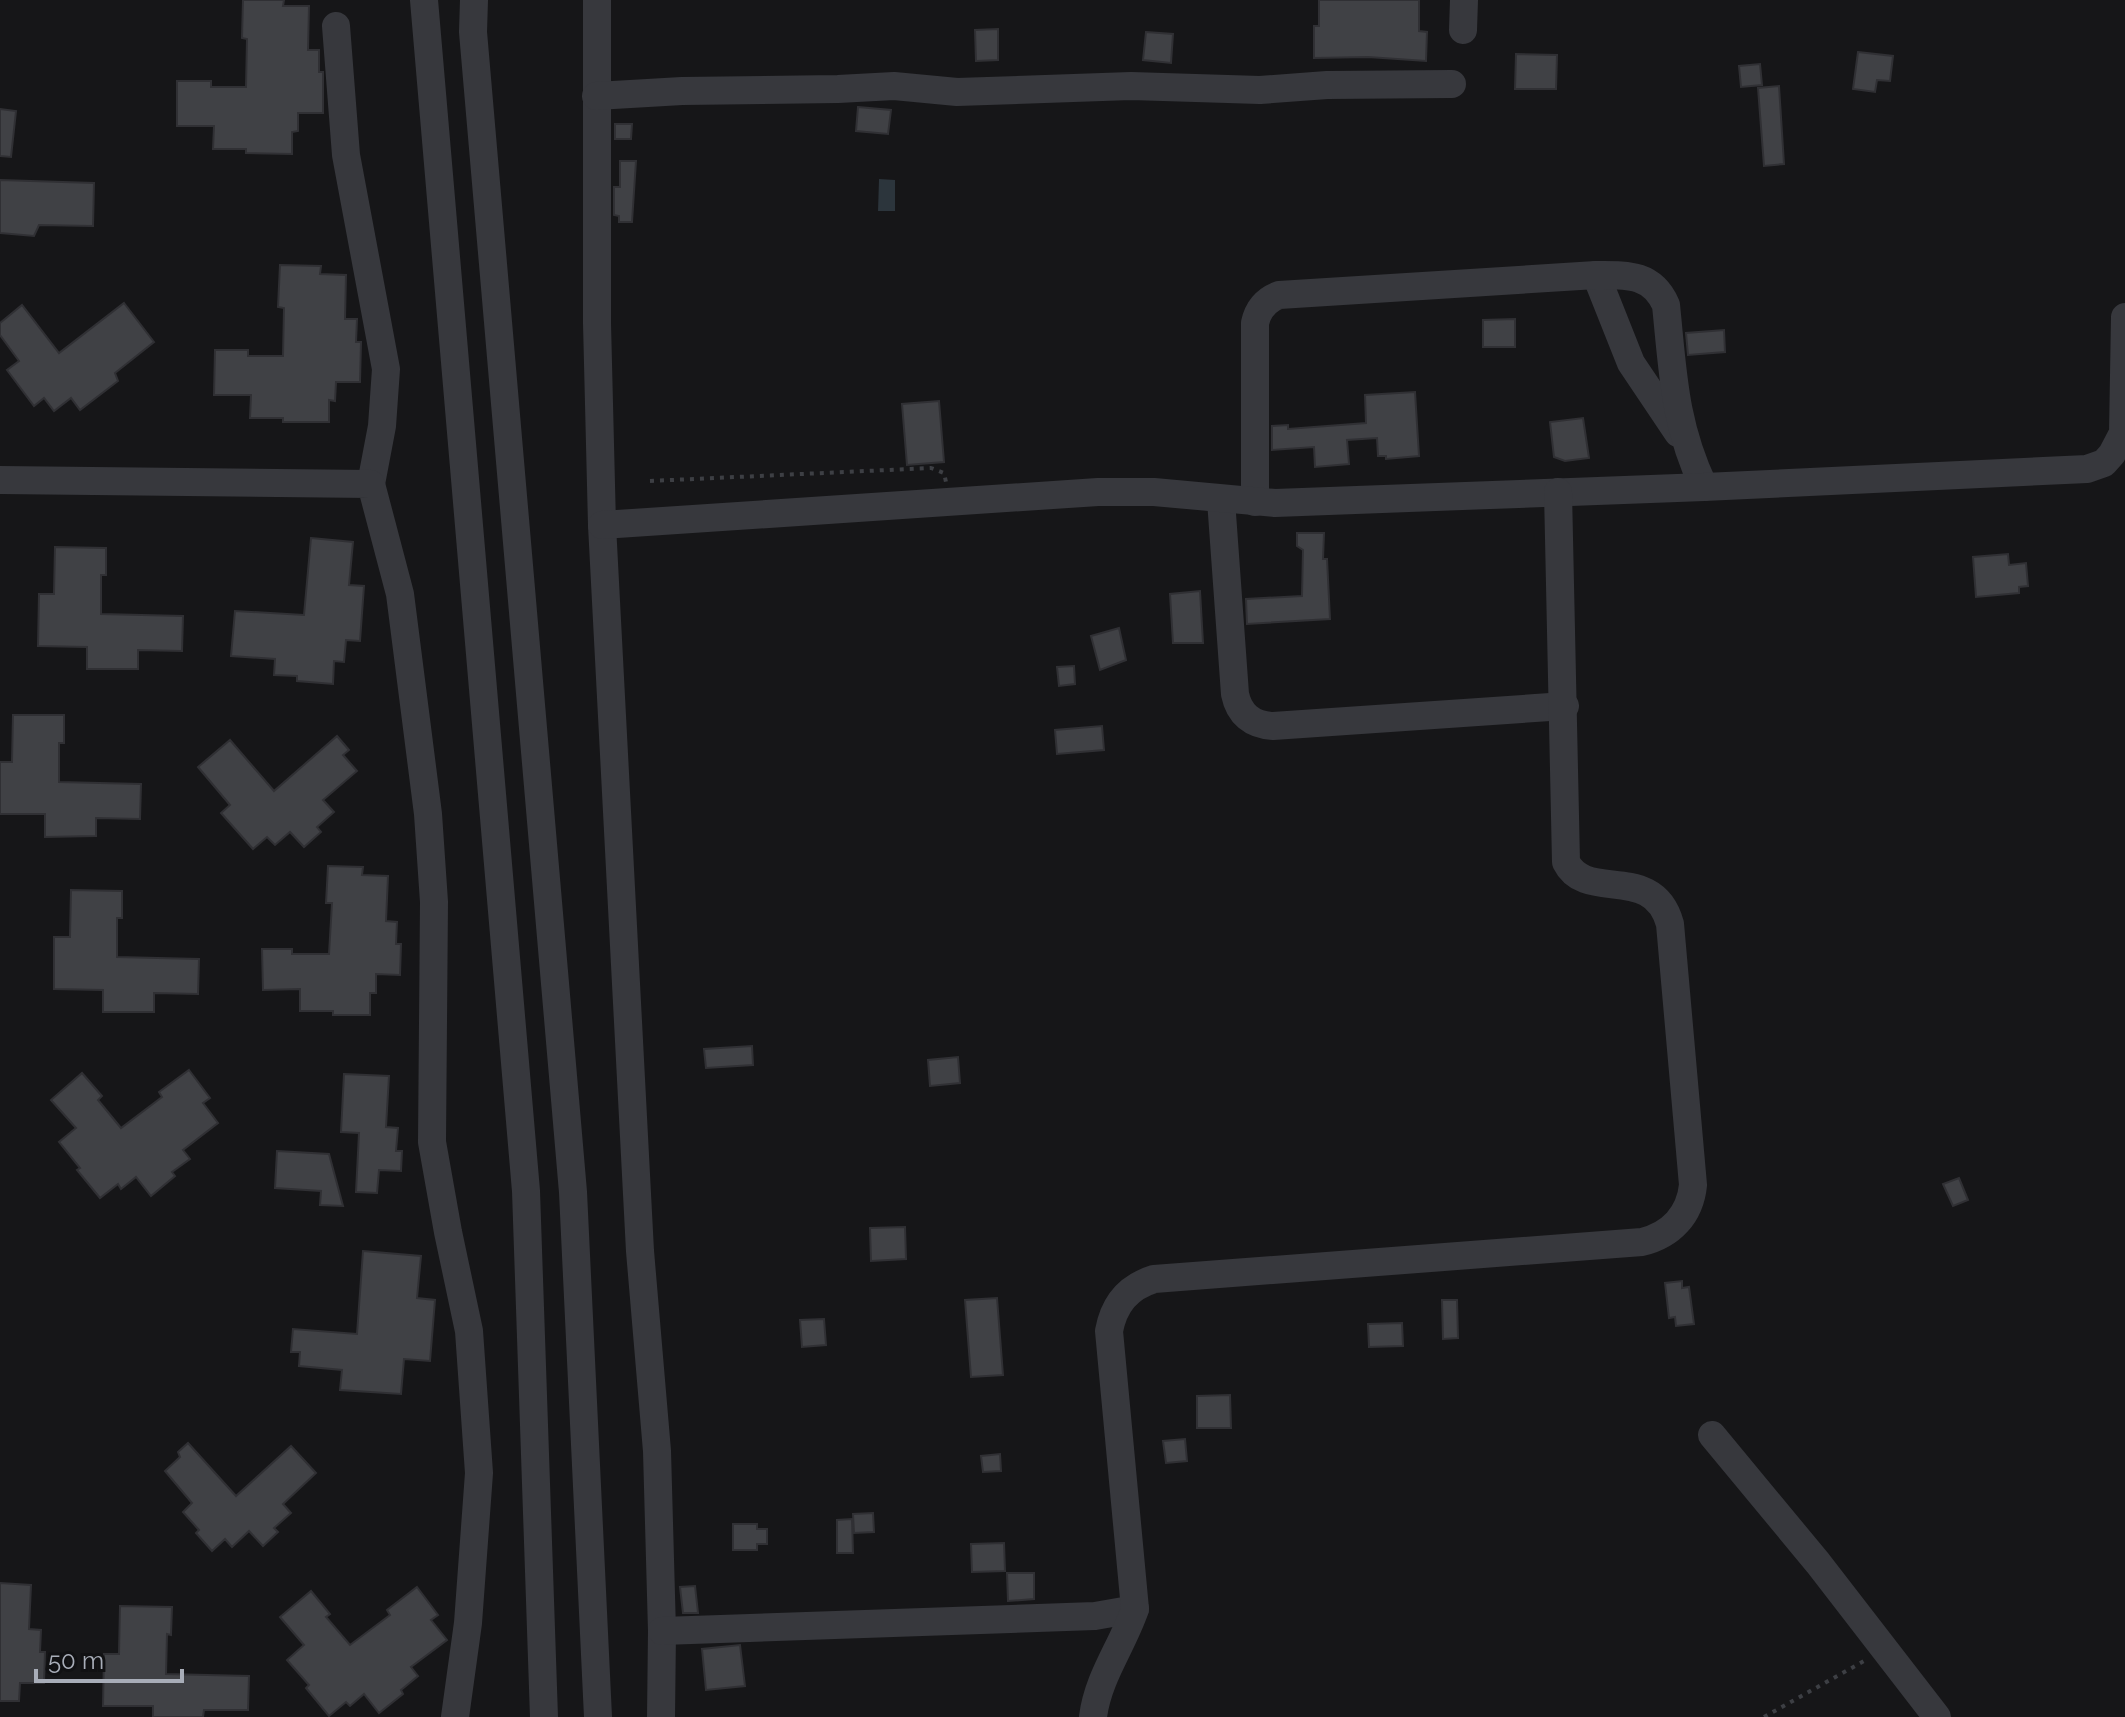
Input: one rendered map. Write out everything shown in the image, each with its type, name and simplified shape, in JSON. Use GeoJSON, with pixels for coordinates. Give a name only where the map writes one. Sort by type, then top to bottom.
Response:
{"type":"FeatureCollection","features":[{"type":"Feature","properties":{"kind":"street"},"geometry":{"type":"LineString","coordinates":[[424,0],[526,1191],[544,1717]]}},
{"type":"Feature","properties":{"kind":"street"},"geometry":{"type":"LineString","coordinates":[[474,0],[473,32],[573,1192],[598,1717]]}},
{"type":"Feature","properties":{"kind":"street"},"geometry":{"type":"LineString","coordinates":[[597,0],[602,525],[639,1236],[657,1451],[661,1717]]}},
{"type":"Feature","properties":{"kind":"street"},"geometry":{"type":"LineString","coordinates":[[1463,30],[1464,0]]}},
{"type":"Feature","properties":{"kind":"street"},"geometry":{"type":"LineString","coordinates":[[336,26],[346,155],[386,369],[382,426],[371,484],[400,594],[428,814],[434,902],[432,1142],[469,1331],[479,1473],[468,1623],[455,1717]]}},
{"type":"Feature","properties":{"kind":"street"},"geometry":{"type":"LineString","coordinates":[[596,96],[894,86],[957,92],[1131,86],[1260,90],[1327,85],[1452,84]]}},
{"type":"Feature","properties":{"kind":"street"},"geometry":{"type":"LineString","coordinates":[[1596,275],[1631,363],[1647,391],[1685,443]]}},
{"type":"Feature","properties":{"kind":"street"},"geometry":{"type":"LineString","coordinates":[[1255,502],[1255,323],[1259,310],[1268,301],[1279,295],[1596,275],[1631,275],[1649,282],[1662,296],[1666,305],[1676,403],[1685,443],[1704,487]]}},
{"type":"Feature","properties":{"kind":"street"},"geometry":{"type":"LineString","coordinates":[[602,525],[948,500],[1126,491],[1255,502],[1704,487],[2078,469],[2114,462],[2123,433],[2125,317]]}},
{"type":"Feature","properties":{"kind":"street"},"geometry":{"type":"LineString","coordinates":[[0,480],[371,484]]}},
{"type":"Feature","properties":{"kind":"street"},"geometry":{"type":"LineString","coordinates":[[1093,1717],[1106,1669],[1129,1627],[1135,1609],[1109,1331],[1120,1301],[1135,1287],[1154,1279],[1642,1242],[1665,1233],[1683,1216],[1688,1206],[1693,1185],[1667,913],[1652,894],[1641,888],[1579,877],[1566,862],[1558,492]]}},
{"type":"Feature","properties":{"kind":"street"},"geometry":{"type":"LineString","coordinates":[[1221,500],[1235,694],[1239,708],[1250,720],[1273,726],[1565,706]]}},
{"type":"Feature","properties":{"kind":"street"},"geometry":{"type":"LineString","coordinates":[[1712,1435],[1818,1563],[1937,1717]]}},
{"type":"Feature","properties":{"kind":"street"},"geometry":{"type":"LineString","coordinates":[[662,1631],[1095,1616],[1135,1609]]}},
{"type":"Feature","properties":{"kind":"path"},"geometry":{"type":"LineString","coordinates":[[650,481],[936,468],[946,477],[948,500]]}},
{"type":"Feature","properties":{"kind":"path"},"geometry":{"type":"LineString","coordinates":[[1764,1717],[1885,1652]]}},
{"type":"Feature","properties":{"kind":"shaded area"},"geometry":{"type":"Polygon","coordinates":[[[879,179],[895,180],[895,211],[878,211],[879,179]]]}},
{"type":"Feature","properties":{"kind":"building"},"geometry":{"type":"Polygon","coordinates":[[[243,0],[284,0],[283,6],[309,6],[308,50],[319,50],[319,72],[323,72],[323,113],[298,113],[298,131],[292,132],[292,154],[213,149],[214,126],[177,126],[177,81],[211,81],[211,87],[246,87],[247,39],[242,38],[243,0]]]}},
{"type":"Feature","properties":{"kind":"building"},"geometry":{"type":"Polygon","coordinates":[[[1319,0],[1419,0],[1419,31],[1427,32],[1426,61],[1368,57],[1314,58],[1314,26],[1319,26],[1319,0]]]}},
{"type":"Feature","properties":{"kind":"building"},"geometry":{"type":"Polygon","coordinates":[[[998,29],[998,60],[976,61],[975,30],[998,29]]]}},
{"type":"Feature","properties":{"kind":"building"},"geometry":{"type":"Polygon","coordinates":[[[1146,32],[1173,34],[1171,63],[1143,60],[1146,32]]]}},
{"type":"Feature","properties":{"kind":"building"},"geometry":{"type":"Polygon","coordinates":[[[1858,52],[1893,56],[1890,81],[1877,80],[1875,92],[1853,89],[1858,52]]]}},
{"type":"Feature","properties":{"kind":"building"},"geometry":{"type":"Polygon","coordinates":[[[1516,54],[1557,55],[1556,89],[1515,89],[1516,54]]]}},
{"type":"Feature","properties":{"kind":"building"},"geometry":{"type":"Polygon","coordinates":[[[1760,64],[1762,85],[1741,87],[1739,66],[1760,64]]]}},
{"type":"Feature","properties":{"kind":"building"},"geometry":{"type":"Polygon","coordinates":[[[1779,86],[1784,164],[1764,166],[1758,88],[1779,86]]]}},
{"type":"Feature","properties":{"kind":"building"},"geometry":{"type":"Polygon","coordinates":[[[858,107],[891,110],[888,134],[856,131],[858,107]]]}},
{"type":"Feature","properties":{"kind":"building"},"geometry":{"type":"Polygon","coordinates":[[[0,109],[16,111],[11,157],[0,156],[0,109]]]}},
{"type":"Feature","properties":{"kind":"building"},"geometry":{"type":"Polygon","coordinates":[[[615,124],[632,124],[631,139],[615,139],[615,124]]]}},
{"type":"Feature","properties":{"kind":"building"},"geometry":{"type":"Polygon","coordinates":[[[620,161],[636,161],[632,222],[619,222],[619,216],[614,215],[614,187],[620,187],[620,161]]]}},
{"type":"Feature","properties":{"kind":"building"},"geometry":{"type":"Polygon","coordinates":[[[0,180],[94,183],[93,226],[39,225],[34,236],[0,233],[0,180]]]}},
{"type":"Feature","properties":{"kind":"building"},"geometry":{"type":"Polygon","coordinates":[[[280,265],[321,266],[320,274],[346,275],[345,319],[357,319],[356,342],[361,342],[360,382],[336,382],[335,401],[329,400],[329,422],[250,418],[251,395],[214,395],[215,350],[248,350],[248,356],[283,356],[284,308],[278,307],[280,265]]]}},
{"type":"Feature","properties":{"kind":"building"},"geometry":{"type":"Polygon","coordinates":[[[124,303],[154,342],[115,373],[118,381],[80,410],[71,398],[54,411],[44,398],[34,406],[7,370],[19,361],[0,335],[0,323],[22,305],[59,353],[124,303]]]}},
{"type":"Feature","properties":{"kind":"building"},"geometry":{"type":"Polygon","coordinates":[[[1515,319],[1515,347],[1483,347],[1483,320],[1515,319]]]}},
{"type":"Feature","properties":{"kind":"building"},"geometry":{"type":"Polygon","coordinates":[[[1724,330],[1725,352],[1688,355],[1686,333],[1724,330]]]}},
{"type":"Feature","properties":{"kind":"building"},"geometry":{"type":"Polygon","coordinates":[[[1415,392],[1419,456],[1386,459],[1386,456],[1378,456],[1377,438],[1347,440],[1349,464],[1315,467],[1314,447],[1272,450],[1272,426],[1288,425],[1288,429],[1366,423],[1365,395],[1415,392]]]}},
{"type":"Feature","properties":{"kind":"building"},"geometry":{"type":"Polygon","coordinates":[[[939,401],[944,462],[907,465],[902,404],[939,401]]]}},
{"type":"Feature","properties":{"kind":"building"},"geometry":{"type":"Polygon","coordinates":[[[1583,418],[1589,458],[1565,461],[1554,457],[1550,422],[1583,418]]]}},
{"type":"Feature","properties":{"kind":"building"},"geometry":{"type":"Polygon","coordinates":[[[1297,533],[1324,533],[1323,559],[1327,559],[1330,619],[1247,624],[1246,599],[1302,596],[1303,550],[1297,546],[1297,533]]]}},
{"type":"Feature","properties":{"kind":"building"},"geometry":{"type":"Polygon","coordinates":[[[311,538],[353,542],[349,585],[364,586],[360,641],[346,640],[344,662],[334,661],[333,684],[297,681],[297,676],[274,675],[275,659],[231,656],[235,611],[304,615],[311,538]]]}},
{"type":"Feature","properties":{"kind":"building"},"geometry":{"type":"Polygon","coordinates":[[[55,547],[106,548],[106,575],[101,575],[101,614],[183,616],[182,651],[138,650],[138,669],[87,669],[87,647],[38,646],[39,594],[54,594],[55,547]]]}},
{"type":"Feature","properties":{"kind":"building"},"geometry":{"type":"Polygon","coordinates":[[[2008,554],[2009,565],[2026,563],[2028,586],[2019,587],[2019,593],[1976,597],[1973,557],[2008,554]]]}},
{"type":"Feature","properties":{"kind":"building"},"geometry":{"type":"Polygon","coordinates":[[[1200,591],[1203,643],[1173,643],[1170,594],[1200,591]]]}},
{"type":"Feature","properties":{"kind":"building"},"geometry":{"type":"Polygon","coordinates":[[[1119,628],[1126,660],[1100,670],[1091,636],[1119,628]]]}},
{"type":"Feature","properties":{"kind":"building"},"geometry":{"type":"Polygon","coordinates":[[[1074,666],[1075,684],[1059,686],[1057,667],[1074,666]]]}},
{"type":"Feature","properties":{"kind":"building"},"geometry":{"type":"Polygon","coordinates":[[[13,715],[64,715],[64,743],[59,743],[59,782],[141,784],[140,819],[96,818],[96,836],[45,837],[45,814],[0,814],[0,762],[12,762],[13,715]]]}},
{"type":"Feature","properties":{"kind":"building"},"geometry":{"type":"Polygon","coordinates":[[[1102,726],[1104,750],[1057,754],[1055,730],[1102,726]]]}},
{"type":"Feature","properties":{"kind":"building"},"geometry":{"type":"Polygon","coordinates":[[[337,736],[349,750],[343,755],[357,771],[323,800],[334,812],[317,827],[321,832],[304,847],[290,832],[275,845],[267,837],[253,849],[221,813],[230,805],[198,767],[230,740],[274,791],[337,736]]]}},
{"type":"Feature","properties":{"kind":"building"},"geometry":{"type":"Polygon","coordinates":[[[328,866],[363,867],[362,875],[388,876],[386,921],[397,922],[396,944],[401,944],[400,975],[376,974],[376,993],[370,993],[370,1015],[300,1011],[300,989],[263,990],[262,949],[292,949],[292,954],[329,954],[332,903],[326,903],[328,866]]]}},
{"type":"Feature","properties":{"kind":"building"},"geometry":{"type":"Polygon","coordinates":[[[71,890],[122,891],[122,918],[117,918],[117,957],[199,959],[198,994],[154,993],[154,1012],[103,1012],[103,990],[54,989],[54,937],[70,937],[71,890]]]}},
{"type":"Feature","properties":{"kind":"building"},"geometry":{"type":"Polygon","coordinates":[[[752,1046],[753,1065],[706,1068],[704,1049],[752,1046]]]}},
{"type":"Feature","properties":{"kind":"building"},"geometry":{"type":"Polygon","coordinates":[[[958,1057],[960,1083],[930,1086],[928,1060],[958,1057]]]}},
{"type":"Feature","properties":{"kind":"building"},"geometry":{"type":"Polygon","coordinates":[[[189,1070],[210,1098],[203,1103],[218,1123],[183,1150],[190,1159],[172,1172],[175,1176],[151,1196],[136,1177],[121,1189],[118,1184],[100,1198],[59,1142],[76,1128],[51,1100],[82,1073],[102,1096],[98,1100],[121,1128],[162,1097],[159,1092],[189,1070]]]}},
{"type":"Feature","properties":{"kind":"building"},"geometry":{"type":"Polygon","coordinates":[[[344,1074],[389,1076],[386,1127],[398,1128],[396,1151],[402,1151],[401,1171],[379,1170],[377,1193],[356,1192],[359,1133],[341,1132],[344,1074]]]}},
{"type":"Feature","properties":{"kind":"building"},"geometry":{"type":"Polygon","coordinates":[[[277,1151],[329,1154],[343,1206],[320,1205],[321,1191],[275,1188],[277,1151]]]}},
{"type":"Feature","properties":{"kind":"building"},"geometry":{"type":"Polygon","coordinates":[[[1959,1178],[1968,1200],[1953,1206],[1943,1184],[1959,1178]]]}},
{"type":"Feature","properties":{"kind":"building"},"geometry":{"type":"Polygon","coordinates":[[[905,1227],[906,1259],[871,1261],[870,1228],[905,1227]]]}},
{"type":"Feature","properties":{"kind":"building"},"geometry":{"type":"Polygon","coordinates":[[[363,1251],[421,1256],[417,1298],[435,1300],[430,1361],[404,1359],[401,1394],[340,1390],[342,1370],[299,1366],[300,1352],[291,1352],[293,1329],[357,1334],[363,1251]]]}},
{"type":"Feature","properties":{"kind":"building"},"geometry":{"type":"Polygon","coordinates":[[[1682,1281],[1682,1288],[1689,1287],[1694,1324],[1676,1326],[1675,1317],[1669,1318],[1665,1283],[1682,1281]]]}},
{"type":"Feature","properties":{"kind":"building"},"geometry":{"type":"Polygon","coordinates":[[[997,1298],[1003,1375],[971,1377],[965,1300],[997,1298]]]}},
{"type":"Feature","properties":{"kind":"building"},"geometry":{"type":"Polygon","coordinates":[[[1442,1300],[1457,1300],[1458,1338],[1443,1339],[1442,1300]]]}},
{"type":"Feature","properties":{"kind":"building"},"geometry":{"type":"Polygon","coordinates":[[[824,1319],[826,1345],[802,1347],[800,1320],[824,1319]]]}},
{"type":"Feature","properties":{"kind":"building"},"geometry":{"type":"Polygon","coordinates":[[[1402,1323],[1403,1346],[1369,1347],[1368,1324],[1402,1323]]]}},
{"type":"Feature","properties":{"kind":"building"},"geometry":{"type":"Polygon","coordinates":[[[1230,1395],[1231,1428],[1197,1428],[1197,1396],[1230,1395]]]}},
{"type":"Feature","properties":{"kind":"building"},"geometry":{"type":"Polygon","coordinates":[[[1185,1439],[1187,1461],[1166,1463],[1163,1441],[1185,1439]]]}},
{"type":"Feature","properties":{"kind":"building"},"geometry":{"type":"Polygon","coordinates":[[[188,1443],[236,1496],[291,1446],[316,1473],[283,1504],[291,1513],[274,1528],[278,1532],[263,1546],[249,1531],[232,1547],[225,1539],[212,1551],[183,1512],[192,1503],[165,1471],[180,1457],[178,1452],[188,1443]]]}},
{"type":"Feature","properties":{"kind":"building"},"geometry":{"type":"Polygon","coordinates":[[[1000,1454],[1001,1471],[983,1472],[981,1456],[1000,1454]]]}},
{"type":"Feature","properties":{"kind":"building"},"geometry":{"type":"Polygon","coordinates":[[[873,1513],[874,1532],[854,1533],[853,1514],[873,1513]]]}},
{"type":"Feature","properties":{"kind":"building"},"geometry":{"type":"Polygon","coordinates":[[[852,1519],[853,1553],[837,1553],[837,1520],[852,1519]]]}},
{"type":"Feature","properties":{"kind":"building"},"geometry":{"type":"Polygon","coordinates":[[[733,1524],[757,1524],[757,1529],[767,1529],[767,1544],[757,1544],[757,1550],[733,1550],[733,1524]]]}},
{"type":"Feature","properties":{"kind":"building"},"geometry":{"type":"Polygon","coordinates":[[[1004,1543],[1005,1571],[972,1572],[971,1544],[1004,1543]]]}},
{"type":"Feature","properties":{"kind":"building"},"geometry":{"type":"Polygon","coordinates":[[[1007,1573],[1034,1573],[1034,1599],[1008,1601],[1007,1573]]]}},
{"type":"Feature","properties":{"kind":"building"},"geometry":{"type":"Polygon","coordinates":[[[0,1583],[31,1585],[29,1629],[41,1630],[40,1652],[45,1652],[44,1683],[20,1683],[19,1701],[0,1701],[0,1583]]]}},
{"type":"Feature","properties":{"kind":"building"},"geometry":{"type":"Polygon","coordinates":[[[695,1586],[698,1613],[683,1613],[680,1587],[695,1586]]]}},
{"type":"Feature","properties":{"kind":"building"},"geometry":{"type":"Polygon","coordinates":[[[417,1587],[438,1615],[431,1620],[447,1640],[411,1667],[418,1676],[401,1690],[403,1694],[379,1713],[364,1694],[350,1706],[346,1702],[329,1716],[306,1688],[309,1685],[287,1660],[304,1645],[280,1617],[311,1591],[330,1614],[326,1617],[350,1645],[390,1615],[387,1610],[417,1587]]]}},
{"type":"Feature","properties":{"kind":"building"},"geometry":{"type":"Polygon","coordinates":[[[120,1606],[172,1607],[171,1635],[167,1634],[166,1674],[249,1676],[248,1710],[204,1710],[203,1717],[153,1717],[153,1706],[103,1706],[104,1654],[119,1654],[120,1606]]]}},
{"type":"Feature","properties":{"kind":"building"},"geometry":{"type":"Polygon","coordinates":[[[740,1645],[745,1686],[706,1690],[702,1649],[740,1645]]]}}]}
